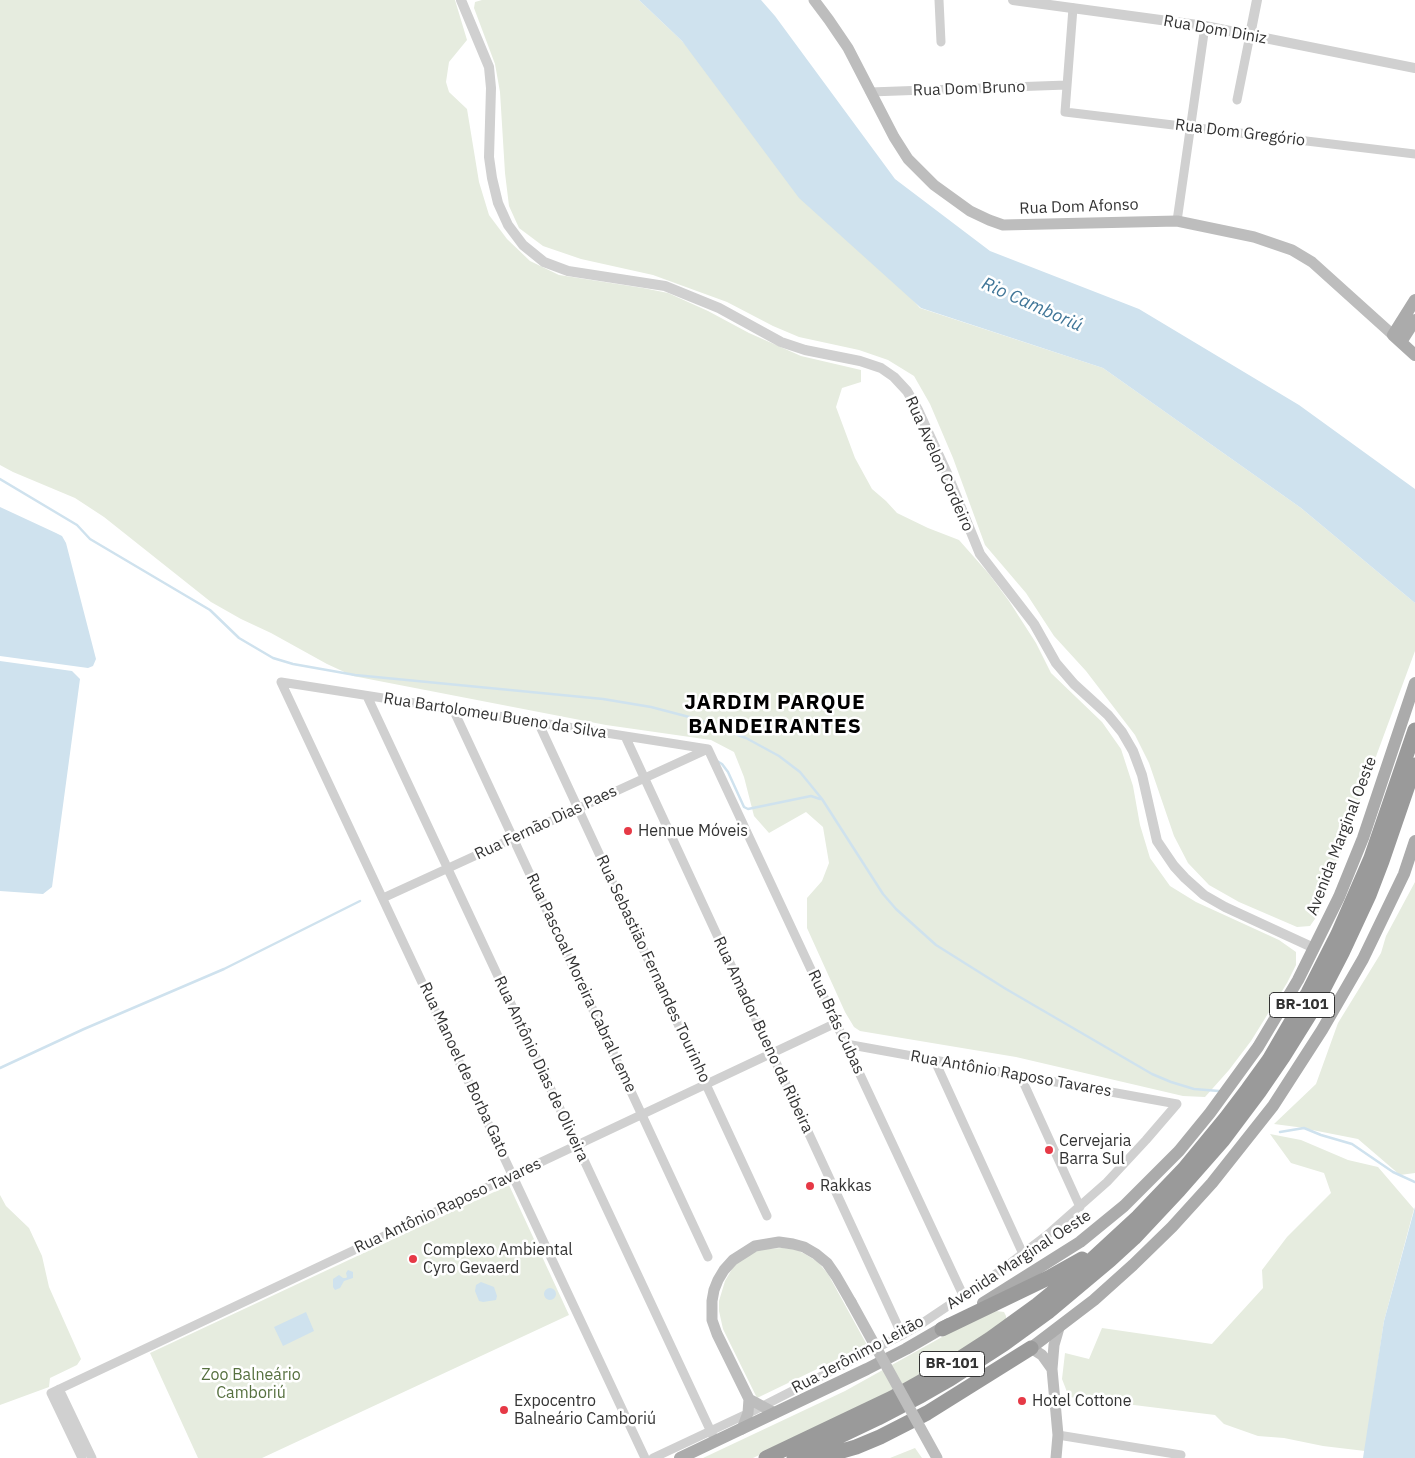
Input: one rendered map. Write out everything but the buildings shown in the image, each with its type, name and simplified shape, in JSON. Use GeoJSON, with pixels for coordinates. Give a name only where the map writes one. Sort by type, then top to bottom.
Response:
{"type":"FeatureCollection","features":[{"type":"Feature","properties":{"kind":"highway","name":"BR-101"},"geometry":{"type":"LineString","coordinates":[[766,1458],[892,1398],[958,1360],[1037,1305],[1063,1284],[1117,1237],[1161,1193],[1210,1138],[1253,1081],[1290,1024],[1323,965],[1354,899],[1384,824],[1415,730]]}},
{"type":"Feature","properties":{"kind":"highway","name":"BR-101"},"geometry":{"type":"LineString","coordinates":[[794,1458],[922,1395],[1004,1344],[1048,1312],[1110,1260],[1134,1238],[1179,1190],[1223,1140],[1259,1092],[1313,1009],[1369,895],[1415,765]]}},
{"type":"Feature","properties":{"kind":"highway"},"geometry":{"type":"LineString","coordinates":[[942,1329],[1064,1269],[1117,1237]]}},
{"type":"Feature","properties":{"kind":"highway"},"geometry":{"type":"LineString","coordinates":[[818,1458],[880,1438],[927,1413],[1031,1348]]}},
{"type":"Feature","properties":{"kind":"main road","name":"Rua Dom Afonso"},"geometry":{"type":"LineString","coordinates":[[814,0],[848,48],[898,146],[919,171],[934,185],[970,210],[989,220],[1013,226],[1177,221],[1254,237],[1281,245],[1300,255],[1327,275],[1415,355]]}},
{"type":"Feature","properties":{"kind":"main road"},"geometry":{"type":"LineString","coordinates":[[1397,339],[1415,300]]}},
{"type":"Feature","properties":{"kind":"main road"},"geometry":{"type":"LineString","coordinates":[[1397,339],[1415,320]]}},
{"type":"Feature","properties":{"kind":"main road","name":"Avenida Marginal Oeste"},"geometry":{"type":"LineString","coordinates":[[680,1458],[701,1448],[711,1435],[742,1429],[875,1365],[942,1329],[1080,1242],[1124,1206],[1179,1151],[1248,1061],[1298,980],[1339,897],[1362,838],[1415,683]]}},
{"type":"Feature","properties":{"kind":"main road"},"geometry":{"type":"LineString","coordinates":[[1052,1369],[1042,1354],[1031,1348],[1094,1300],[1172,1228],[1225,1168],[1273,1106],[1322,1030],[1363,959],[1404,874],[1415,841]]}},
{"type":"Feature","properties":{"kind":"main road"},"geometry":{"type":"LineString","coordinates":[[742,1429],[748,1413],[749,1399],[712,1320],[714,1290],[724,1270],[733,1260],[755,1246],[779,1242],[804,1247],[827,1263],[851,1302],[937,1458]]}},
{"type":"Feature","properties":{"kind":"main road"},"geometry":{"type":"LineString","coordinates":[[1056,1458],[1058,1435],[1052,1369],[1054,1345],[1059,1328]]}},
{"type":"Feature","properties":{"kind":"main road"},"geometry":{"type":"LineString","coordinates":[[749,1399],[774,1414]]}},
{"type":"Feature","properties":{"kind":"street","name":"Rua Avelon Cordeiro"},"geometry":{"type":"LineString","coordinates":[[462,0],[489,67],[492,88],[489,158],[498,203],[508,226],[523,245],[544,262],[568,271],[665,286],[719,308],[781,342],[805,350],[860,361],[881,368],[894,377],[907,391],[918,410],[946,471],[980,554],[1034,624],[1056,663],[1074,684],[1108,715],[1122,732],[1133,751],[1142,775],[1157,841],[1174,866],[1204,896],[1314,948]]}},
{"type":"Feature","properties":{"kind":"street"},"geometry":{"type":"LineString","coordinates":[[939,0],[941,42]]}},
{"type":"Feature","properties":{"kind":"street","name":"Rua Dom Diniz"},"geometry":{"type":"LineString","coordinates":[[1014,0],[1205,26],[1415,68]]}},
{"type":"Feature","properties":{"kind":"street"},"geometry":{"type":"LineString","coordinates":[[1237,100],[1257,0]]}},
{"type":"Feature","properties":{"kind":"street"},"geometry":{"type":"LineString","coordinates":[[1067,85],[1072,8]]}},
{"type":"Feature","properties":{"kind":"street"},"geometry":{"type":"LineString","coordinates":[[1177,221],[1205,26]]}},
{"type":"Feature","properties":{"kind":"street","name":"Rua Dom Bruno"},"geometry":{"type":"LineString","coordinates":[[870,92],[1067,85]]}},
{"type":"Feature","properties":{"kind":"street","name":"Rua Dom Gregório"},"geometry":{"type":"LineString","coordinates":[[1067,85],[1065,112],[1415,154]]}},
{"type":"Feature","properties":{"kind":"street","name":"Rua Bartolomeu Bueno da Silva"},"geometry":{"type":"LineString","coordinates":[[281,682],[708,749]]}},
{"type":"Feature","properties":{"kind":"street","name":"Rua Manoel de Borba Gato"},"geometry":{"type":"LineString","coordinates":[[281,682],[514,1175],[645,1458]]}},
{"type":"Feature","properties":{"kind":"street","name":"Rua Antônio Dias de Oliveira"},"geometry":{"type":"LineString","coordinates":[[367,696],[706,1419],[711,1435]]}},
{"type":"Feature","properties":{"kind":"street","name":"Rua Pascoal Moreira Cabral Leme"},"geometry":{"type":"LineString","coordinates":[[453,709],[708,1257]]}},
{"type":"Feature","properties":{"kind":"street","name":"Rua Sebastião Fernandes Tourinho"},"geometry":{"type":"LineString","coordinates":[[538,722],[767,1216]]}},
{"type":"Feature","properties":{"kind":"street","name":"Rua Amador Bueno da Ribeira"},"geometry":{"type":"LineString","coordinates":[[625,736],[902,1335]]}},
{"type":"Feature","properties":{"kind":"street","name":"Rua Fernão Dias Paes"},"geometry":{"type":"LineString","coordinates":[[383,898],[708,749]]}},
{"type":"Feature","properties":{"kind":"street","name":"Rua Brás Cubas"},"geometry":{"type":"LineString","coordinates":[[708,749],[963,1295]]}},
{"type":"Feature","properties":{"kind":"street","name":"Rua Antônio Raposo Tavares"},"geometry":{"type":"LineString","coordinates":[[55,1391],[836,1024]]}},
{"type":"Feature","properties":{"kind":"street","name":"Rua Antônio Raposo Tavares"},"geometry":{"type":"LineString","coordinates":[[846,1044],[1177,1104]]}},
{"type":"Feature","properties":{"kind":"street"},"geometry":{"type":"LineString","coordinates":[[934,1059],[1023,1254]]}},
{"type":"Feature","properties":{"kind":"street"},"geometry":{"type":"LineString","coordinates":[[1020,1075],[1080,1207]]}},
{"type":"Feature","properties":{"kind":"street","name":"Rua Jerônimo Leitão"},"geometry":{"type":"LineString","coordinates":[[653,1458],[711,1435],[748,1413],[902,1335],[963,1295],[1023,1254],[1080,1207],[1129,1160],[1177,1104]]}},
{"type":"Feature","properties":{"kind":"street"},"geometry":{"type":"LineString","coordinates":[[55,1391],[82,1458]]}},
{"type":"Feature","properties":{"kind":"street"},"geometry":{"type":"LineString","coordinates":[[55,1391],[92,1458]]}},
{"type":"Feature","properties":{"kind":"street"},"geometry":{"type":"LineString","coordinates":[[1058,1435],[1181,1455]]}},
{"type":"Feature","properties":{"kind":"green space"},"geometry":{"type":"Polygon","coordinates":[[[0,0],[455,0],[467,40],[449,62],[446,82],[449,92],[467,109],[479,182],[489,215],[507,239],[530,261],[559,275],[668,293],[801,356],[861,370],[861,382],[842,388],[836,407],[855,458],[872,489],[897,513],[959,540],[989,574],[1009,601],[1036,643],[1051,673],[1102,722],[1121,749],[1133,786],[1140,825],[1150,858],[1170,886],[1196,902],[1279,940],[1296,952],[1296,965],[1287,983],[1251,1041],[1205,1097],[1183,1096],[1016,1057],[860,1031],[854,1027],[845,1012],[807,928],[807,898],[822,881],[829,863],[823,827],[806,812],[769,833],[754,816],[744,777],[734,752],[711,740],[606,725],[353,676],[211,602],[104,517],[75,498],[0,465],[0,0]]]}},
{"type":"Feature","properties":{"kind":"green space"},"geometry":{"type":"Polygon","coordinates":[[[482,0],[639,0],[682,41],[920,308],[1103,368],[1301,508],[1415,603],[1415,651],[1317,916],[1310,926],[1297,927],[1239,902],[1209,885],[1188,863],[1174,836],[1149,763],[1135,735],[1086,671],[1054,636],[1026,593],[985,545],[953,458],[930,404],[914,376],[888,360],[859,350],[799,337],[727,302],[653,275],[581,259],[543,246],[519,228],[509,206],[500,92],[495,64],[474,8],[475,2],[482,0]]]}},
{"type":"Feature","properties":{"kind":"green space"},"geometry":{"type":"Polygon","coordinates":[[[1415,882],[1415,1173],[1400,1175],[1358,1139],[1274,1124],[1316,1084],[1338,1023],[1381,953],[1386,936],[1415,882]]]}},
{"type":"Feature","properties":{"kind":"green space"},"geometry":{"type":"Polygon","coordinates":[[[1270,1134],[1301,1140],[1348,1160],[1378,1167],[1414,1209],[1384,1321],[1365,1451],[1323,1446],[1284,1438],[1258,1436],[1224,1424],[1215,1415],[1069,1397],[1062,1379],[1065,1353],[1089,1359],[1102,1328],[1212,1344],[1263,1288],[1262,1270],[1287,1237],[1331,1193],[1324,1173],[1291,1163],[1270,1134]]]}},
{"type":"Feature","properties":{"kind":"green space","name":"Zoo Balneário Camboriú"},"geometry":{"type":"Polygon","coordinates":[[[509,1185],[569,1315],[262,1458],[198,1458],[150,1353],[509,1185]]]}},
{"type":"Feature","properties":{"kind":"green space"},"geometry":{"type":"Polygon","coordinates":[[[0,1195],[6,1206],[29,1228],[42,1256],[49,1287],[81,1359],[77,1365],[50,1378],[49,1387],[0,1405],[0,1195]]]}},
{"type":"Feature","properties":{"kind":"green space"},"geometry":{"type":"Polygon","coordinates":[[[782,1248],[795,1249],[818,1262],[828,1274],[867,1345],[757,1398],[723,1329],[719,1301],[725,1281],[735,1264],[754,1251],[782,1248]]]}},
{"type":"Feature","properties":{"kind":"green space"},"geometry":{"type":"Polygon","coordinates":[[[996,1311],[1004,1312],[1006,1320],[966,1349],[848,1414],[753,1458],[703,1458],[845,1391],[969,1322],[996,1311]]]}},
{"type":"Feature","properties":{"kind":"green space"},"geometry":{"type":"Polygon","coordinates":[[[915,1448],[922,1458],[890,1458],[915,1448]]]}},
{"type":"Feature","properties":{"kind":"water","name":"Rio Camboriú"},"geometry":{"type":"Polygon","coordinates":[[[639,0],[761,0],[775,16],[895,179],[990,251],[1139,309],[1299,405],[1415,489],[1415,603],[1301,508],[1103,368],[921,308],[799,198],[682,41],[639,0]]]}},
{"type":"Feature","properties":{"kind":"water"},"geometry":{"type":"Polygon","coordinates":[[[0,507],[62,536],[66,543],[96,659],[93,666],[88,668],[0,656],[0,507]]]}},
{"type":"Feature","properties":{"kind":"water"},"geometry":{"type":"Polygon","coordinates":[[[0,661],[72,671],[80,679],[52,887],[43,894],[0,891],[0,661]]]}},
{"type":"Feature","properties":{"kind":"water"},"geometry":{"type":"Polygon","coordinates":[[[1415,1207],[1415,1458],[1363,1458],[1384,1321],[1415,1207]]]}},
{"type":"Feature","properties":{"kind":"water"},"geometry":{"type":"Polygon","coordinates":[[[348,1270],[353,1272],[353,1278],[344,1281],[340,1288],[335,1290],[333,1279],[339,1275],[346,1278],[348,1270]]]}},
{"type":"Feature","properties":{"kind":"water"},"geometry":{"type":"Polygon","coordinates":[[[481,1282],[494,1287],[497,1296],[496,1300],[479,1301],[475,1291],[476,1285],[481,1282]]]}},
{"type":"Feature","properties":{"kind":"water"},"geometry":{"type":"Polygon","coordinates":[[[550,1288],[556,1294],[550,1300],[544,1294],[550,1288]]]}},
{"type":"Feature","properties":{"kind":"water"},"geometry":{"type":"Polygon","coordinates":[[[306,1312],[314,1331],[283,1346],[274,1327],[306,1312]]]}},
{"type":"Feature","properties":{"kind":"waterway"},"geometry":{"type":"LineString","coordinates":[[0,479],[77,525],[90,539],[210,610],[239,638],[273,658],[293,664],[355,675],[603,699],[651,707],[693,718],[746,738],[779,756],[800,772],[822,799],[883,894],[896,909],[936,945],[1006,989],[1152,1074],[1194,1089],[1219,1091]]}},
{"type":"Feature","properties":{"kind":"waterway"},"geometry":{"type":"LineString","coordinates":[[717,761],[728,772],[744,807],[748,809],[811,796],[820,799]]}},
{"type":"Feature","properties":{"kind":"waterway"},"geometry":{"type":"LineString","coordinates":[[0,1068],[84,1029],[224,969],[360,901]]}},
{"type":"Feature","properties":{"kind":"waterway"},"geometry":{"type":"LineString","coordinates":[[1280,1132],[1304,1128],[1352,1144],[1393,1172],[1415,1182]]}},
{"type":"Feature","properties":{"kind":"place","name":"Hennue Móveis"},"geometry":{"type":"Point","coordinates":[628,831]}},
{"type":"Feature","properties":{"kind":"place","name":"Cervejaria Barra Sul"},"geometry":{"type":"Point","coordinates":[1049,1150]}},
{"type":"Feature","properties":{"kind":"place","name":"Rakkas"},"geometry":{"type":"Point","coordinates":[810,1186]}},
{"type":"Feature","properties":{"kind":"place","name":"Complexo Ambiental Cyro Gevaerd"},"geometry":{"type":"Point","coordinates":[413,1259]}},
{"type":"Feature","properties":{"kind":"place","name":"Hotel Cottone"},"geometry":{"type":"Point","coordinates":[1022,1401]}},
{"type":"Feature","properties":{"kind":"place","name":"Expocentro Balneário Camboriú"},"geometry":{"type":"Point","coordinates":[504,1410]}},
{"type":"Feature","properties":{"kind":"district","name":"JARDIM PARQUE BANDEIRANTES"},"geometry":{"type":"Point","coordinates":[775,715]}}]}
